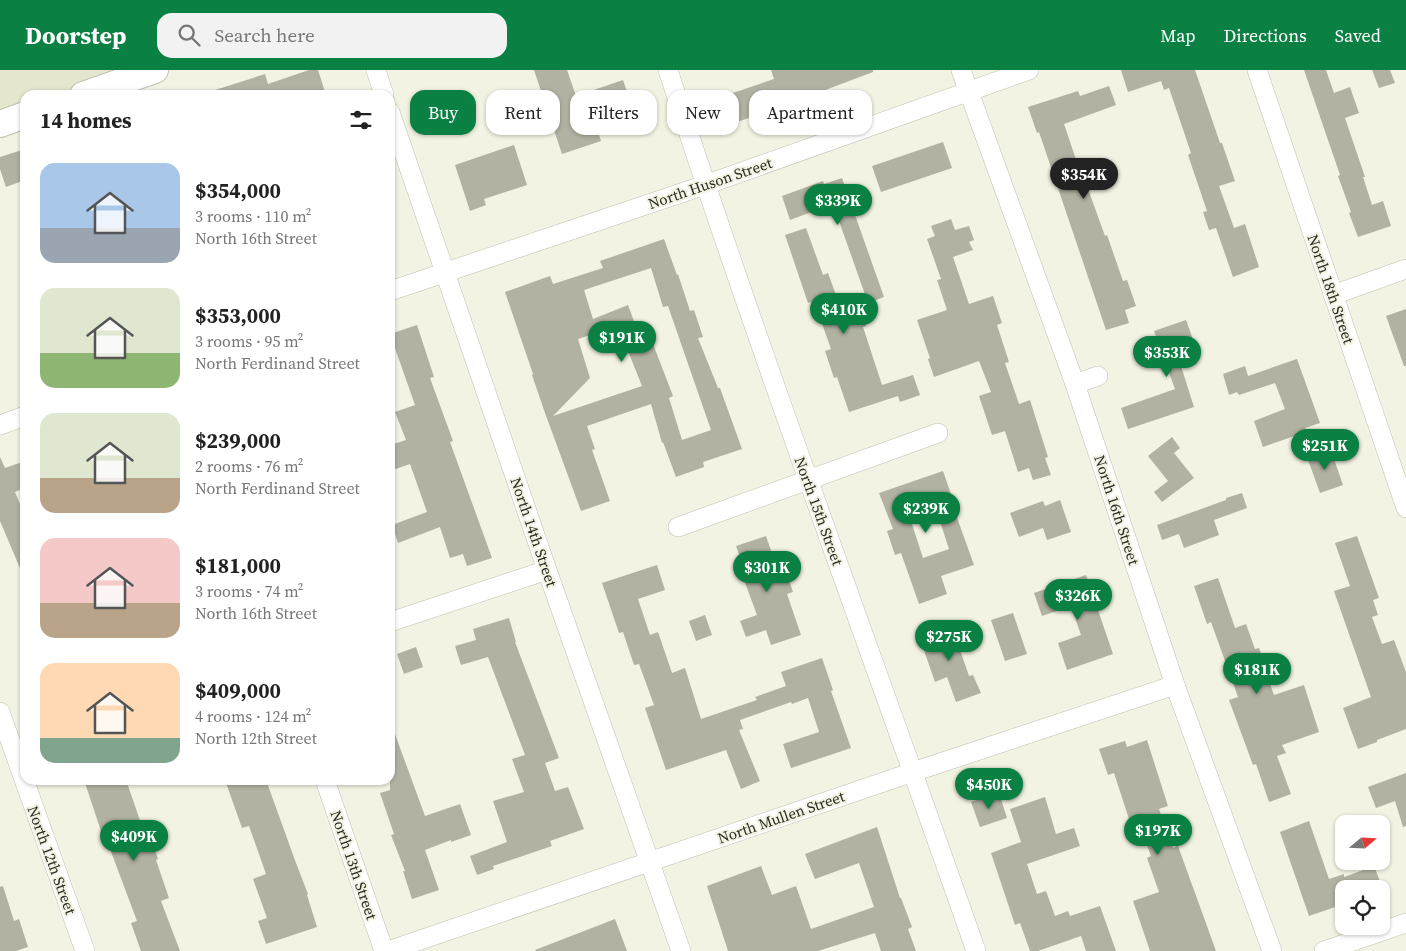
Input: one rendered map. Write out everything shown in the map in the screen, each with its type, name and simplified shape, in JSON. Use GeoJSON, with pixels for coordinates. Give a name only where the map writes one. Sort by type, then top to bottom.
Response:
{"type":"FeatureCollection","features":[{"type":"Feature","properties":{"kind":"street"},"geometry":{"type":"LineString","coordinates":[[98,90],[155,70]]}},
{"type":"Feature","properties":{"kind":"street"},"geometry":{"type":"LineString","coordinates":[[376,70],[382,90]]}},
{"type":"Feature","properties":{"kind":"street","name":"North 15th Street"},"geometry":{"type":"LineString","coordinates":[[668,70],[705,185],[808,480],[976,951]]}},
{"type":"Feature","properties":{"kind":"street","name":"North 16th Street"},"geometry":{"type":"LineString","coordinates":[[961,70],[1075,384],[1175,684],[1272,951]]}},
{"type":"Feature","properties":{"kind":"street","name":"North Huson Street"},"geometry":{"type":"LineString","coordinates":[[395,289],[705,185],[1029,70]]}},
{"type":"Feature","properties":{"kind":"street","name":"North 18th Street"},"geometry":{"type":"LineString","coordinates":[[1257,70],[1406,508]]}},
{"type":"Feature","properties":{"kind":"street"},"geometry":{"type":"LineString","coordinates":[[0,124],[20,117]]}},
{"type":"Feature","properties":{"kind":"street","name":"North 14th Street"},"geometry":{"type":"LineString","coordinates":[[395,127],[547,570],[681,951]]}},
{"type":"Feature","properties":{"kind":"street"},"geometry":{"type":"LineString","coordinates":[[1333,294],[1406,269]]}},
{"type":"Feature","properties":{"kind":"street"},"geometry":{"type":"LineString","coordinates":[[1075,384],[1098,376]]}},
{"type":"Feature","properties":{"kind":"street"},"geometry":{"type":"LineString","coordinates":[[0,425],[20,418]]}},
{"type":"Feature","properties":{"kind":"street"},"geometry":{"type":"LineString","coordinates":[[678,527],[938,433]]}},
{"type":"Feature","properties":{"kind":"street"},"geometry":{"type":"LineString","coordinates":[[395,620],[547,570]]}},
{"type":"Feature","properties":{"kind":"street","name":"North Mullen Street"},"geometry":{"type":"LineString","coordinates":[[388,951],[1175,684]]}},
{"type":"Feature","properties":{"kind":"street","name":"North 12th Street"},"geometry":{"type":"LineString","coordinates":[[0,712],[20,773]]}},
{"type":"Feature","properties":{"kind":"street","name":"North 12th Street"},"geometry":{"type":"LineString","coordinates":[[24,785],[85,951]]}},
{"type":"Feature","properties":{"kind":"street","name":"North 13th Street"},"geometry":{"type":"LineString","coordinates":[[327,785],[384,951]]}},
{"type":"Feature","properties":{"kind":"street"},"geometry":{"type":"LineString","coordinates":[[1324,951],[1406,923]]}},
{"type":"Feature","properties":{"kind":"shaded area"},"geometry":{"type":"Polygon","coordinates":[[[0,70],[155,70],[97,90],[20,90],[20,117],[0,124],[0,70]]]}},
{"type":"Feature","properties":{"kind":"building"},"geometry":{"type":"Polygon","coordinates":[[[309,70],[318,70],[324,90],[215,90],[265,74],[268,84],[309,70]]]}},
{"type":"Feature","properties":{"kind":"building"},"geometry":{"type":"Polygon","coordinates":[[[534,70],[567,70],[574,90],[570,90],[570,135],[599,135],[601,141],[562,154],[556,135],[560,135],[560,90],[541,90],[534,70]]]}},
{"type":"Feature","properties":{"kind":"building"},"geometry":{"type":"Polygon","coordinates":[[[771,70],[873,70],[873,72],[825,90],[749,90],[749,118],[739,121],[739,91],[774,79],[771,70]]]}},
{"type":"Feature","properties":{"kind":"building"},"geometry":{"type":"Polygon","coordinates":[[[1121,70],[1195,70],[1235,181],[1219,186],[1234,228],[1245,224],[1259,267],[1233,277],[1216,228],[1209,230],[1203,212],[1207,211],[1188,155],[1191,153],[1169,88],[1164,90],[1161,81],[1128,92],[1121,70]]]}},
{"type":"Feature","properties":{"kind":"building"},"geometry":{"type":"Polygon","coordinates":[[[1304,70],[1326,70],[1334,93],[1350,87],[1359,113],[1345,118],[1365,177],[1363,177],[1372,205],[1383,201],[1391,226],[1358,237],[1338,176],[1340,175],[1304,70]]]}},
{"type":"Feature","properties":{"kind":"building"},"geometry":{"type":"Polygon","coordinates":[[[1372,70],[1390,70],[1395,83],[1379,88],[1372,70]]]}},
{"type":"Feature","properties":{"kind":"building"},"geometry":{"type":"Polygon","coordinates":[[[623,80],[626,90],[594,90],[623,80]]]}},
{"type":"Feature","properties":{"kind":"building"},"geometry":{"type":"Polygon","coordinates":[[[1109,86],[1116,105],[1064,124],[1086,189],[1088,189],[1105,236],[1107,235],[1123,281],[1127,280],[1136,306],[1125,310],[1129,323],[1106,330],[1039,132],[1037,133],[1028,107],[1078,91],[1080,96],[1109,86]]]}},
{"type":"Feature","properties":{"kind":"building"},"geometry":{"type":"Polygon","coordinates":[[[943,142],[952,168],[881,192],[872,166],[943,142]]]}},
{"type":"Feature","properties":{"kind":"building"},"geometry":{"type":"Polygon","coordinates":[[[514,145],[527,185],[484,199],[486,205],[470,211],[455,165],[514,145]]]}},
{"type":"Feature","properties":{"kind":"building"},"geometry":{"type":"Polygon","coordinates":[[[20,151],[20,182],[6,187],[0,169],[0,157],[20,151]]]}},
{"type":"Feature","properties":{"kind":"building"},"geometry":{"type":"Polygon","coordinates":[[[842,178],[884,297],[868,303],[833,204],[790,220],[782,196],[823,181],[824,184],[842,178]]]}},
{"type":"Feature","properties":{"kind":"building"},"geometry":{"type":"Polygon","coordinates":[[[951,219],[955,230],[969,226],[974,240],[969,242],[973,250],[953,257],[969,304],[993,296],[1002,323],[997,325],[1009,362],[1005,363],[1019,404],[1030,400],[1048,457],[1045,458],[1051,475],[1033,480],[1029,468],[1018,472],[1005,431],[992,435],[979,396],[991,392],[979,361],[934,377],[928,359],[930,358],[917,320],[947,310],[937,280],[941,279],[927,239],[935,236],[931,226],[951,219]]]}},
{"type":"Feature","properties":{"kind":"building"},"geometry":{"type":"Polygon","coordinates":[[[806,228],[823,275],[828,273],[844,317],[861,311],[866,326],[863,327],[882,385],[913,375],[920,395],[900,402],[898,396],[849,412],[837,377],[834,378],[825,351],[831,349],[814,301],[808,303],[785,235],[806,228]]]}},
{"type":"Feature","properties":{"kind":"building"},"geometry":{"type":"Polygon","coordinates":[[[664,239],[690,311],[694,310],[703,337],[698,338],[718,388],[720,388],[742,449],[703,462],[704,467],[676,477],[662,443],[651,404],[587,426],[595,449],[592,450],[610,501],[581,511],[545,413],[505,292],[550,276],[553,284],[603,268],[600,261],[664,239]],[[651,268],[584,290],[593,319],[628,305],[641,340],[650,336],[673,396],[669,398],[682,440],[711,430],[668,306],[663,307],[651,268]],[[618,326],[578,339],[590,378],[553,416],[642,386],[618,326]]]}},
{"type":"Feature","properties":{"kind":"building"},"geometry":{"type":"Polygon","coordinates":[[[1406,309],[1406,366],[1404,366],[1386,316],[1406,309]]]}},
{"type":"Feature","properties":{"kind":"building"},"geometry":{"type":"Polygon","coordinates":[[[1186,320],[1199,356],[1180,363],[1194,407],[1128,429],[1121,408],[1175,389],[1154,331],[1186,320]]]}},
{"type":"Feature","properties":{"kind":"building"},"geometry":{"type":"Polygon","coordinates":[[[417,325],[434,377],[430,378],[453,441],[450,442],[492,558],[467,566],[463,554],[450,558],[440,527],[398,543],[395,534],[395,524],[427,512],[410,464],[395,469],[395,443],[406,440],[395,412],[415,405],[395,348],[395,332],[417,325]]]}},
{"type":"Feature","properties":{"kind":"building"},"geometry":{"type":"Polygon","coordinates":[[[1297,359],[1320,423],[1305,428],[1306,432],[1263,447],[1254,421],[1285,409],[1275,383],[1239,395],[1237,392],[1229,395],[1223,374],[1245,366],[1248,376],[1297,359]]]}},
{"type":"Feature","properties":{"kind":"building"},"geometry":{"type":"Polygon","coordinates":[[[1172,437],[1180,448],[1174,453],[1194,478],[1162,502],[1154,492],[1168,481],[1148,456],[1172,437]]]}},
{"type":"Feature","properties":{"kind":"building"},"geometry":{"type":"Polygon","coordinates":[[[1329,450],[1343,485],[1320,493],[1307,457],[1329,450]]]}},
{"type":"Feature","properties":{"kind":"building"},"geometry":{"type":"Polygon","coordinates":[[[0,457],[5,468],[20,463],[20,490],[15,492],[20,504],[20,568],[0,521],[0,457]]]}},
{"type":"Feature","properties":{"kind":"building"},"geometry":{"type":"Polygon","coordinates":[[[943,471],[953,500],[951,501],[974,565],[941,576],[947,594],[919,604],[901,553],[895,555],[887,531],[893,529],[879,493],[943,471]],[[935,506],[909,515],[923,558],[949,549],[935,506]]]}},
{"type":"Feature","properties":{"kind":"building"},"geometry":{"type":"Polygon","coordinates":[[[1242,493],[1247,508],[1214,520],[1219,535],[1184,548],[1179,534],[1162,540],[1157,525],[1242,493]]]}},
{"type":"Feature","properties":{"kind":"building"},"geometry":{"type":"Polygon","coordinates":[[[1060,500],[1071,532],[1047,540],[1043,528],[1019,537],[1010,513],[1043,501],[1045,506],[1060,500]]]}},
{"type":"Feature","properties":{"kind":"building"},"geometry":{"type":"Polygon","coordinates":[[[766,536],[777,568],[784,566],[793,592],[787,594],[801,635],[771,645],[766,630],[746,637],[740,621],[757,615],[744,580],[748,579],[736,546],[766,536]]]}},
{"type":"Feature","properties":{"kind":"building"},"geometry":{"type":"Polygon","coordinates":[[[1357,536],[1379,598],[1373,600],[1378,615],[1372,617],[1382,644],[1394,640],[1406,672],[1406,729],[1358,749],[1343,708],[1371,697],[1334,591],[1350,586],[1335,543],[1357,536]]]}},
{"type":"Feature","properties":{"kind":"building"},"geometry":{"type":"Polygon","coordinates":[[[657,565],[665,590],[638,599],[650,635],[658,632],[672,673],[685,668],[701,719],[757,700],[755,697],[786,686],[781,672],[822,658],[833,690],[831,691],[851,748],[791,768],[783,744],[819,732],[808,698],[740,720],[743,729],[739,730],[760,781],[741,789],[726,750],[666,770],[645,708],[654,705],[639,664],[634,665],[623,632],[619,633],[602,583],[657,565]]]}},
{"type":"Feature","properties":{"kind":"building"},"geometry":{"type":"Polygon","coordinates":[[[1086,575],[1113,654],[1067,670],[1058,643],[1081,635],[1071,606],[1042,616],[1034,593],[1086,575]]]}},
{"type":"Feature","properties":{"kind":"building"},"geometry":{"type":"Polygon","coordinates":[[[1218,578],[1235,628],[1246,624],[1255,649],[1259,648],[1274,695],[1304,685],[1319,732],[1282,745],[1286,753],[1277,756],[1291,794],[1269,802],[1256,764],[1253,765],[1229,700],[1238,697],[1211,622],[1207,624],[1194,586],[1218,578]]]}},
{"type":"Feature","properties":{"kind":"building"},"geometry":{"type":"Polygon","coordinates":[[[1013,613],[1027,654],[1005,661],[991,620],[1013,613]]]}},
{"type":"Feature","properties":{"kind":"building"},"geometry":{"type":"Polygon","coordinates":[[[705,615],[712,635],[696,641],[689,621],[705,615]]]}},
{"type":"Feature","properties":{"kind":"building"},"geometry":{"type":"Polygon","coordinates":[[[509,618],[515,642],[559,758],[545,763],[555,791],[568,787],[584,829],[550,841],[552,846],[493,866],[494,869],[477,875],[470,856],[507,842],[493,801],[524,792],[512,759],[525,755],[488,657],[461,665],[455,646],[476,640],[473,629],[509,618]]]}},
{"type":"Feature","properties":{"kind":"building"},"geometry":{"type":"Polygon","coordinates":[[[951,624],[969,676],[973,675],[981,693],[956,702],[947,677],[935,682],[919,636],[951,624]]]}},
{"type":"Feature","properties":{"kind":"building"},"geometry":{"type":"Polygon","coordinates":[[[416,647],[423,667],[404,674],[397,654],[416,647]]]}},
{"type":"Feature","properties":{"kind":"building"},"geometry":{"type":"Polygon","coordinates":[[[395,734],[425,816],[460,804],[471,835],[425,850],[439,890],[412,899],[403,871],[405,871],[391,835],[394,834],[380,793],[390,790],[390,785],[395,785],[395,734]]]}},
{"type":"Feature","properties":{"kind":"building"},"geometry":{"type":"Polygon","coordinates":[[[1147,740],[1168,806],[1159,809],[1173,848],[1178,846],[1216,951],[1150,951],[1133,901],[1159,892],[1147,858],[1151,856],[1136,817],[1129,819],[1114,773],[1108,775],[1099,749],[1125,741],[1127,747],[1147,740]]]}},
{"type":"Feature","properties":{"kind":"building"},"geometry":{"type":"Polygon","coordinates":[[[1406,773],[1406,826],[1403,827],[1395,801],[1376,808],[1368,787],[1406,773]]]}},
{"type":"Feature","properties":{"kind":"building"},"geometry":{"type":"Polygon","coordinates":[[[86,785],[128,785],[143,829],[147,828],[158,859],[156,860],[169,898],[161,901],[180,951],[141,951],[131,923],[137,921],[104,833],[102,834],[86,785]]]}},
{"type":"Feature","properties":{"kind":"building"},"geometry":{"type":"Polygon","coordinates":[[[227,785],[268,785],[308,894],[317,927],[266,944],[258,921],[267,918],[253,879],[266,874],[249,826],[242,828],[227,785]]]}},
{"type":"Feature","properties":{"kind":"building"},"geometry":{"type":"Polygon","coordinates":[[[999,793],[1007,818],[980,827],[971,802],[999,793]]]}},
{"type":"Feature","properties":{"kind":"building"},"geometry":{"type":"Polygon","coordinates":[[[1045,797],[1056,834],[1074,828],[1080,846],[1027,864],[1037,894],[1046,891],[1055,916],[1068,911],[1070,916],[1100,906],[1116,951],[1086,951],[1081,936],[1038,951],[1030,951],[1020,923],[1015,925],[991,853],[1021,842],[1010,809],[1045,797]]]}},
{"type":"Feature","properties":{"kind":"building"},"geometry":{"type":"Polygon","coordinates":[[[1309,821],[1329,879],[1344,874],[1344,877],[1363,870],[1376,870],[1379,880],[1335,880],[1335,907],[1309,916],[1280,832],[1309,821]]]}},
{"type":"Feature","properties":{"kind":"building"},"geometry":{"type":"Polygon","coordinates":[[[877,827],[900,898],[912,927],[908,929],[916,951],[881,951],[875,933],[818,951],[728,951],[707,886],[761,866],[772,895],[796,886],[811,929],[874,907],[859,863],[815,879],[805,854],[877,827]]]}},
{"type":"Feature","properties":{"kind":"building"},"geometry":{"type":"Polygon","coordinates":[[[3,886],[14,921],[19,919],[28,947],[16,951],[0,951],[0,887],[3,886]]]}},
{"type":"Feature","properties":{"kind":"building"},"geometry":{"type":"Polygon","coordinates":[[[615,919],[627,951],[535,950],[615,919]]]}}]}
